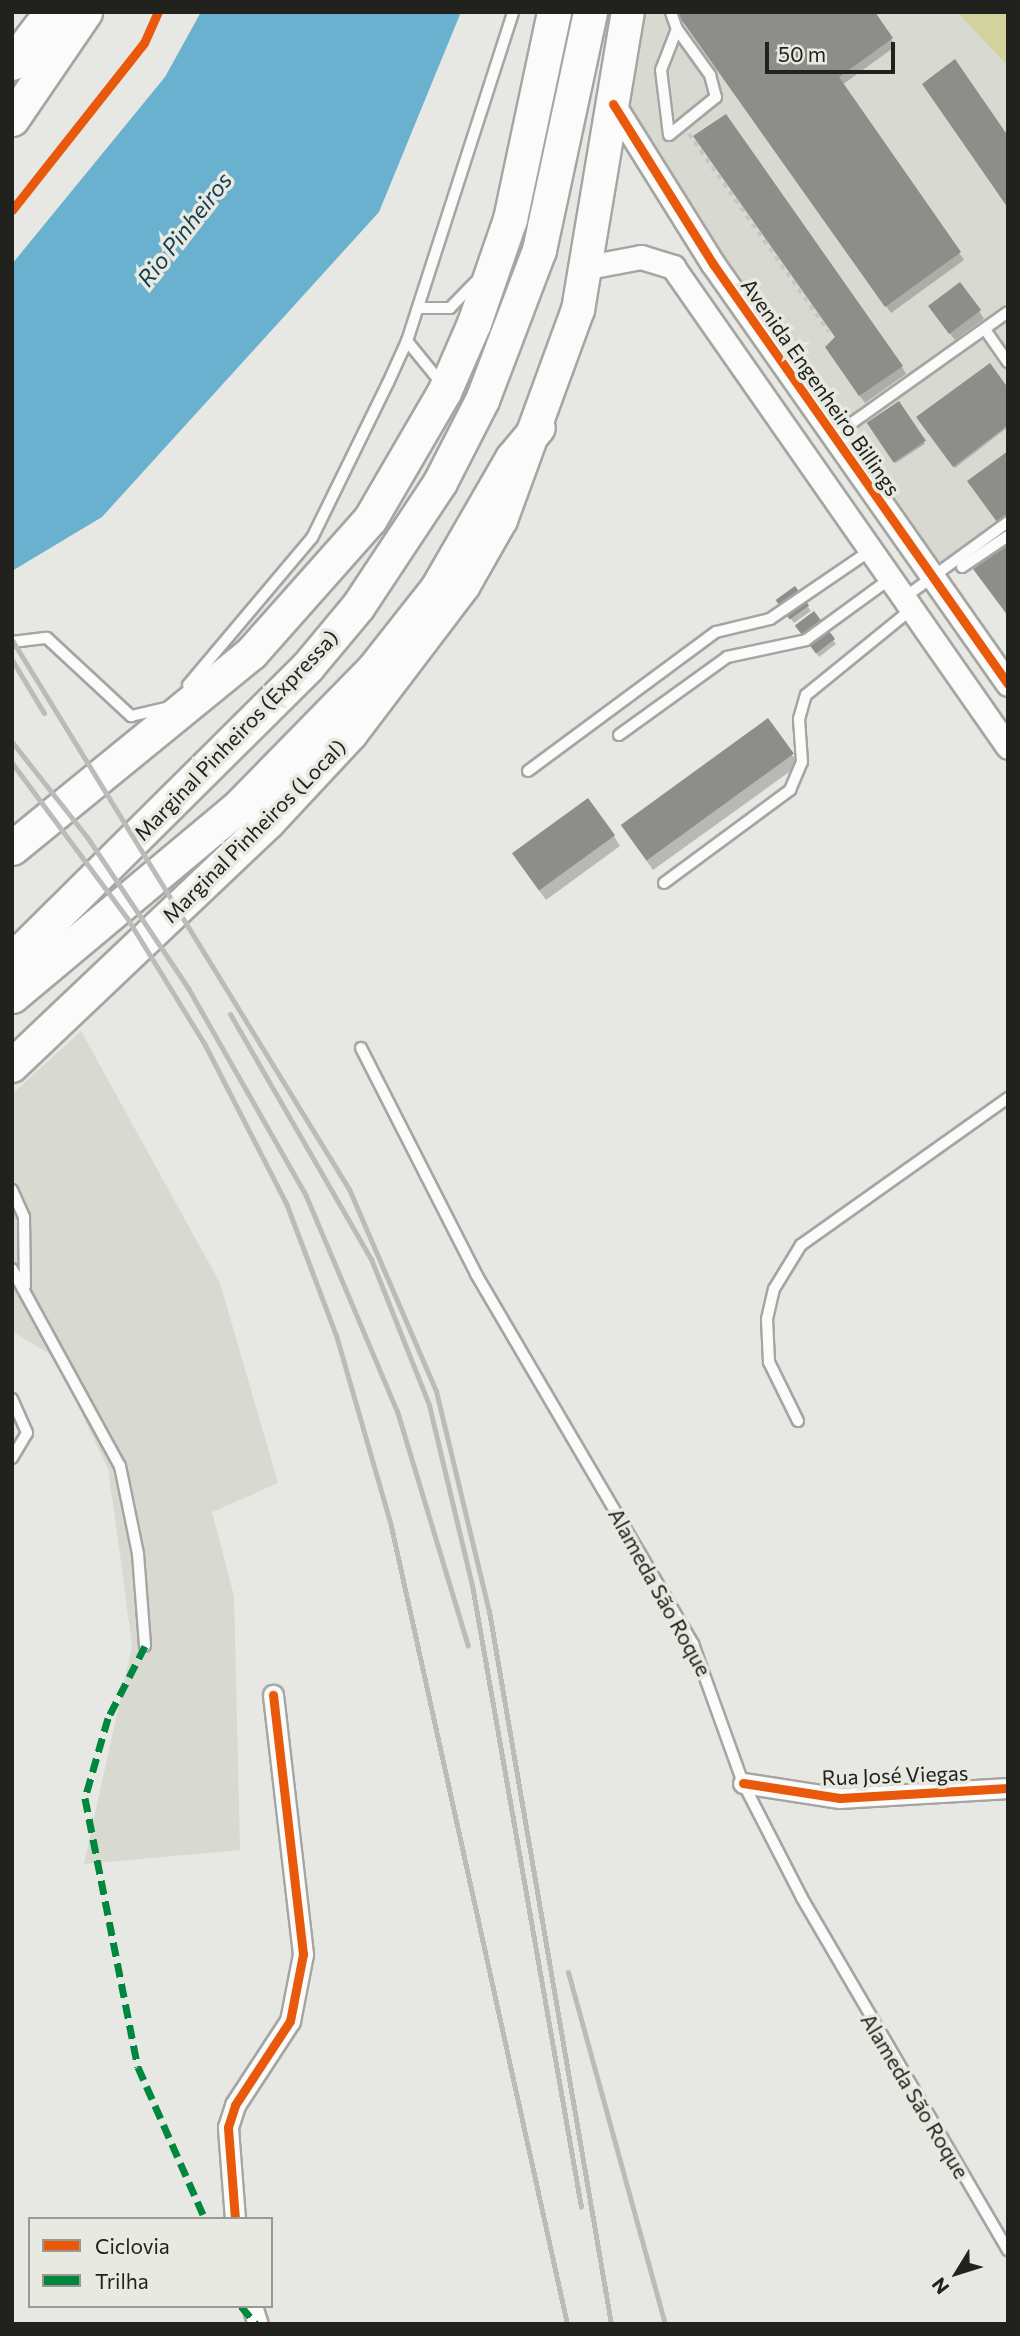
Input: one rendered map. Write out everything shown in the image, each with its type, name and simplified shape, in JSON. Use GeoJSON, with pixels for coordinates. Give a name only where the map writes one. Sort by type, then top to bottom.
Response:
{"type":"FeatureCollection","features":[{"type":"Feature","properties":{"kind":"highway"},"geometry":{"type":"LineString","coordinates":[[12,29],[24,12]]}},
{"type":"Feature","properties":{"kind":"highway"},"geometry":{"type":"LineString","coordinates":[[12,62],[51,12]]}},
{"type":"Feature","properties":{"kind":"highway"},"geometry":{"type":"LineString","coordinates":[[12,119],[85,12]]}},
{"type":"Feature","properties":{"kind":"highway"},"geometry":{"type":"LineString","coordinates":[[12,848],[251,653],[326,575],[370,519],[446,389],[495,262],[539,105],[554,12]]}},
{"type":"Feature","properties":{"kind":"highway","name":"Marginal Pinheiros (Expressa)"},"geometry":{"type":"LineString","coordinates":[[12,960],[308,666],[365,596],[440,482],[482,400],[539,250],[590,12]]}},
{"type":"Feature","properties":{"kind":"highway","name":"Marginal Pinheiros (Local)"},"geometry":{"type":"LineString","coordinates":[[12,1066],[268,823],[359,725],[464,585],[501,520],[538,427],[587,267],[628,12]]}},
{"type":"Feature","properties":{"kind":"highway"},"geometry":{"type":"LineString","coordinates":[[12,996],[239,806],[373,668],[437,587],[512,458],[538,427]]}},
{"type":"Feature","properties":{"kind":"street","name":"Avenida Engenheiro Billings"},"geometry":{"type":"LineString","coordinates":[[613,104],[713,264],[1006,681]]}},
{"type":"Feature","properties":{"kind":"street"},"geometry":{"type":"LineString","coordinates":[[587,267],[649,258],[673,267],[1008,747]]}},
{"type":"Feature","properties":{"kind":"street"},"geometry":{"type":"LineString","coordinates":[[685,283],[713,264]]}},
{"type":"Feature","properties":{"kind":"street"},"geometry":{"type":"LineString","coordinates":[[975,699],[1006,681]]}},
{"type":"Feature","properties":{"kind":"street"},"geometry":{"type":"LineString","coordinates":[[235,2217],[228,2127],[235,2105],[290,2021],[303,1954],[272,1695]]}},
{"type":"Feature","properties":{"kind":"street","name":"Rua José Viegas"},"geometry":{"type":"LineString","coordinates":[[743,1783],[840,1798],[1008,1788]]}},
{"type":"Feature","properties":{"kind":"lane"},"geometry":{"type":"LineString","coordinates":[[12,642],[47,638],[131,716],[169,708],[312,538],[407,341],[513,12]]}},
{"type":"Feature","properties":{"kind":"lane"},"geometry":{"type":"LineString","coordinates":[[671,12],[677,29],[717,91],[684,125],[669,135],[661,101],[663,57],[677,29]]}},
{"type":"Feature","properties":{"kind":"lane"},"geometry":{"type":"LineString","coordinates":[[418,308],[450,308],[495,262]]}},
{"type":"Feature","properties":{"kind":"lane"},"geometry":{"type":"LineString","coordinates":[[834,436],[986,331],[1008,312]]}},
{"type":"Feature","properties":{"kind":"lane"},"geometry":{"type":"LineString","coordinates":[[986,331],[1008,362]]}},
{"type":"Feature","properties":{"kind":"lane"},"geometry":{"type":"LineString","coordinates":[[407,341],[446,389]]}},
{"type":"Feature","properties":{"kind":"lane"},"geometry":{"type":"LineString","coordinates":[[664,883],[790,790],[802,762],[799,719],[806,695],[909,603],[933,577],[1008,522]]}},
{"type":"Feature","properties":{"kind":"lane"},"geometry":{"type":"LineString","coordinates":[[962,567],[1008,536]]}},
{"type":"Feature","properties":{"kind":"lane"},"geometry":{"type":"LineString","coordinates":[[528,771],[716,632],[769,619],[872,550]]}},
{"type":"Feature","properties":{"kind":"lane"},"geometry":{"type":"LineString","coordinates":[[620,734],[727,657],[806,640],[892,578]]}},
{"type":"Feature","properties":{"kind":"lane","name":"Alameda São Roque"},"geometry":{"type":"LineString","coordinates":[[361,1048],[476,1273],[693,1644],[743,1783],[874,2029],[1008,2250]]}},
{"type":"Feature","properties":{"kind":"lane"},"geometry":{"type":"LineString","coordinates":[[798,1421],[769,1362],[767,1319],[774,1289],[801,1245],[1008,1098]]}},
{"type":"Feature","properties":{"kind":"lane"},"geometry":{"type":"LineString","coordinates":[[12,1190],[24,1217],[25,1287]]}},
{"type":"Feature","properties":{"kind":"lane"},"geometry":{"type":"LineString","coordinates":[[12,1269],[25,1287],[120,1466],[138,1555],[145,1646]]}},
{"type":"Feature","properties":{"kind":"lane"},"geometry":{"type":"LineString","coordinates":[[12,1399],[27,1433],[12,1458]]}},
{"type":"Feature","properties":{"kind":"path"},"geometry":{"type":"LineString","coordinates":[[684,125],[829,332]]}},
{"type":"Feature","properties":{"kind":"shaded area"},"geometry":{"type":"Polygon","coordinates":[[[624,12],[1008,12],[1008,524],[931,579],[612,116],[624,12]]]}},
{"type":"Feature","properties":{"kind":"shaded area"},"geometry":{"type":"Polygon","coordinates":[[[81,1031],[220,1283],[278,1483],[212,1512],[234,1596],[240,1850],[84,1864],[132,1646],[121,1561],[108,1469],[55,1357],[12,1331],[12,1094],[81,1031]]]}},
{"type":"Feature","properties":{"kind":"green space"},"geometry":{"type":"Polygon","coordinates":[[[957,12],[1008,12],[1008,66],[957,12]]]}},
{"type":"Feature","properties":{"kind":"water","name":"Rio Pinheiros"},"geometry":{"type":"Polygon","coordinates":[[[201,12],[461,12],[379,212],[102,517],[12,571],[12,264],[165,77],[201,12]]]}},
{"type":"Feature","properties":{"kind":"building"},"geometry":{"type":"Polygon","coordinates":[[[676,12],[875,12],[893,38],[839,77],[961,252],[885,307],[676,12]]]}},
{"type":"Feature","properties":{"kind":"building"},"geometry":{"type":"Polygon","coordinates":[[[955,59],[1008,136],[1008,208],[922,84],[955,59]]]}},
{"type":"Feature","properties":{"kind":"building"},"geometry":{"type":"Polygon","coordinates":[[[726,114],[903,366],[859,396],[825,347],[835,337],[693,136],[726,114]]]}},
{"type":"Feature","properties":{"kind":"building"},"geometry":{"type":"Polygon","coordinates":[[[960,282],[981,310],[949,334],[928,306],[960,282]]]}},
{"type":"Feature","properties":{"kind":"building"},"geometry":{"type":"Polygon","coordinates":[[[990,363],[1008,388],[1008,425],[953,467],[916,417],[990,363]]]}},
{"type":"Feature","properties":{"kind":"building"},"geometry":{"type":"Polygon","coordinates":[[[899,401],[926,441],[894,463],[867,423],[899,401]]]}},
{"type":"Feature","properties":{"kind":"building"},"geometry":{"type":"Polygon","coordinates":[[[1008,451],[1008,514],[997,522],[967,481],[1008,451]]]}},
{"type":"Feature","properties":{"kind":"building"},"geometry":{"type":"Polygon","coordinates":[[[1008,545],[1008,616],[973,569],[1008,545]]]}},
{"type":"Feature","properties":{"kind":"building"},"geometry":{"type":"Polygon","coordinates":[[[795,586],[809,605],[790,620],[776,600],[795,586]]]}},
{"type":"Feature","properties":{"kind":"building"},"geometry":{"type":"Polygon","coordinates":[[[814,611],[835,639],[816,653],[795,625],[814,611]]]}},
{"type":"Feature","properties":{"kind":"building"},"geometry":{"type":"Polygon","coordinates":[[[768,718],[794,754],[647,861],[621,825],[768,718]]]}},
{"type":"Feature","properties":{"kind":"building"},"geometry":{"type":"Polygon","coordinates":[[[588,798],[615,835],[539,890],[512,853],[588,798]]]}},
{"type":"Feature","properties":{"kind":"railway"},"geometry":{"type":"LineString","coordinates":[[12,640],[349,1189],[436,1391],[489,1611],[611,2324]]}},
{"type":"Feature","properties":{"kind":"railway"},"geometry":{"type":"LineString","coordinates":[[12,660],[44,713]]}},
{"type":"Feature","properties":{"kind":"railway"},"geometry":{"type":"LineString","coordinates":[[12,742],[87,837],[188,988],[306,1196],[397,1411],[468,1646]]}},
{"type":"Feature","properties":{"kind":"railway"},"geometry":{"type":"LineString","coordinates":[[12,763],[127,918],[204,1043],[286,1203],[336,1335],[391,1526],[567,2324]]}},
{"type":"Feature","properties":{"kind":"railway"},"geometry":{"type":"LineString","coordinates":[[230,1014],[371,1259],[429,1405],[472,1585],[581,2207]]}},
{"type":"Feature","properties":{"kind":"railway"},"geometry":{"type":"LineString","coordinates":[[568,1972],[665,2324]]}},
{"type":"Feature","properties":{"kind":"marked path"},"geometry":{"type":"LineString","coordinates":[[145,1646],[108,1718],[85,1798],[138,2067],[204,2217]]}},
{"type":"Feature","properties":{"kind":"marked path"},"geometry":{"type":"LineString","coordinates":[[243,2308],[256,2324]]}},
{"type":"Feature","properties":{"kind":"cycle path"},"geometry":{"type":"LineString","coordinates":[[12,210],[144,43],[158,12]]}},
{"type":"Feature","properties":{"kind":"cycle path"},"geometry":{"type":"LineString","coordinates":[[613,104],[713,264],[1008,684]]}},
{"type":"Feature","properties":{"kind":"cycle path"},"geometry":{"type":"LineString","coordinates":[[235,2217],[228,2127],[235,2105],[290,2021],[303,1954],[273,1695]]}},
{"type":"Feature","properties":{"kind":"cycle path"},"geometry":{"type":"LineString","coordinates":[[743,1783],[840,1798],[1008,1788]]}}]}
